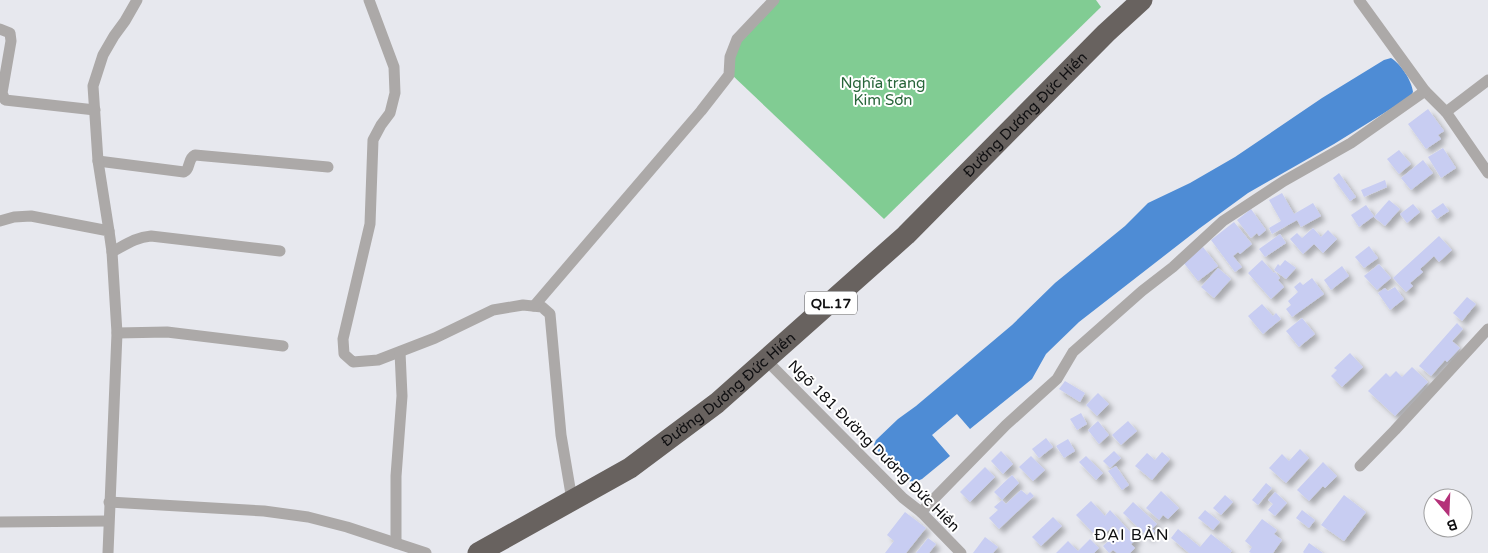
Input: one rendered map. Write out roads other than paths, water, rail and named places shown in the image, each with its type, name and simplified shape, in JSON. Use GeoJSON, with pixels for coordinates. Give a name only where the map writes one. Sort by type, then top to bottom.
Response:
{"type":"FeatureCollection","features":[{"type":"Feature","properties":{"kind":"highway","name":"Đường Dương Đức Hiền"},"geometry":{"type":"LineString","coordinates":[[478,553],[630,468],[717,403],[906,235],[1106,33],[1142,0]]}},
{"type":"Feature","properties":{"kind":"street"},"geometry":{"type":"LineString","coordinates":[[108,553],[117,333],[112,252],[98,161],[93,86],[103,55],[114,36],[126,21],[137,0]]}},
{"type":"Feature","properties":{"kind":"street"},"geometry":{"type":"LineString","coordinates":[[370,0],[394,68],[395,93],[390,112],[373,140],[370,224],[343,339],[344,354],[353,362],[378,360],[435,338],[493,310],[523,305],[542,307],[550,314],[561,435],[572,500]]}},
{"type":"Feature","properties":{"kind":"street"},"geometry":{"type":"LineString","coordinates":[[534,306],[701,111],[729,75],[730,57],[737,38],[774,0]]}},
{"type":"Feature","properties":{"kind":"street"},"geometry":{"type":"LineString","coordinates":[[1359,0],[1425,91],[1446,112],[1488,172]]}},
{"type":"Feature","properties":{"kind":"street"},"geometry":{"type":"LineString","coordinates":[[0,29],[10,33],[11,41],[2,93],[5,100],[95,110]]}},
{"type":"Feature","properties":{"kind":"street"},"geometry":{"type":"LineString","coordinates":[[1446,112],[1488,80]]}},
{"type":"Feature","properties":{"kind":"street"},"geometry":{"type":"LineString","coordinates":[[921,512],[1006,424],[1057,379],[1073,352],[1142,291],[1173,267],[1223,221],[1284,181],[1351,143],[1425,91]]}},
{"type":"Feature","properties":{"kind":"street"},"geometry":{"type":"LineString","coordinates":[[98,161],[184,172],[188,169],[191,158],[195,155],[328,166]]}},
{"type":"Feature","properties":{"kind":"street"},"geometry":{"type":"LineString","coordinates":[[0,220],[31,216],[109,231]]}},
{"type":"Feature","properties":{"kind":"street"},"geometry":{"type":"LineString","coordinates":[[112,252],[142,236],[280,250]]}},
{"type":"Feature","properties":{"kind":"street"},"geometry":{"type":"LineString","coordinates":[[1360,466],[1396,430],[1488,329]]}},
{"type":"Feature","properties":{"kind":"street"},"geometry":{"type":"LineString","coordinates":[[117,333],[167,332],[283,346]]}},
{"type":"Feature","properties":{"kind":"street"},"geometry":{"type":"LineString","coordinates":[[396,543],[396,476],[402,396],[400,352]]}},
{"type":"Feature","properties":{"kind":"street","name":"Ngõ 181 Đường Dương Đức Hiền"},"geometry":{"type":"LineString","coordinates":[[766,360],[903,498],[921,512],[961,553]]}},
{"type":"Feature","properties":{"kind":"street"},"geometry":{"type":"LineString","coordinates":[[109,502],[264,511],[308,517],[426,553]]}},
{"type":"Feature","properties":{"kind":"street"},"geometry":{"type":"LineString","coordinates":[[0,522],[108,521]]}},
{"type":"Feature","properties":{"kind":"water"},"geometry":{"type":"Polygon","coordinates":[[[1391,58],[1399,64],[1408,78],[1413,92],[1410,97],[1334,144],[1248,193],[1200,228],[1079,322],[1046,354],[1032,379],[970,429],[957,414],[932,435],[950,456],[922,479],[913,483],[902,477],[877,450],[874,445],[876,440],[898,419],[1012,325],[1055,283],[1125,226],[1148,203],[1190,183],[1235,157],[1322,98],[1384,60],[1391,58]]]}},
{"type":"Feature","properties":{"kind":"district","name":"ĐẠI BẢN"},"geometry":{"type":"Point","coordinates":[1132,535]}},
{"type":"Feature","properties":{"kind":"park label","name":"Nghĩa trang Kim Sơn"},"geometry":{"type":"Point","coordinates":[883,92]}}]}
